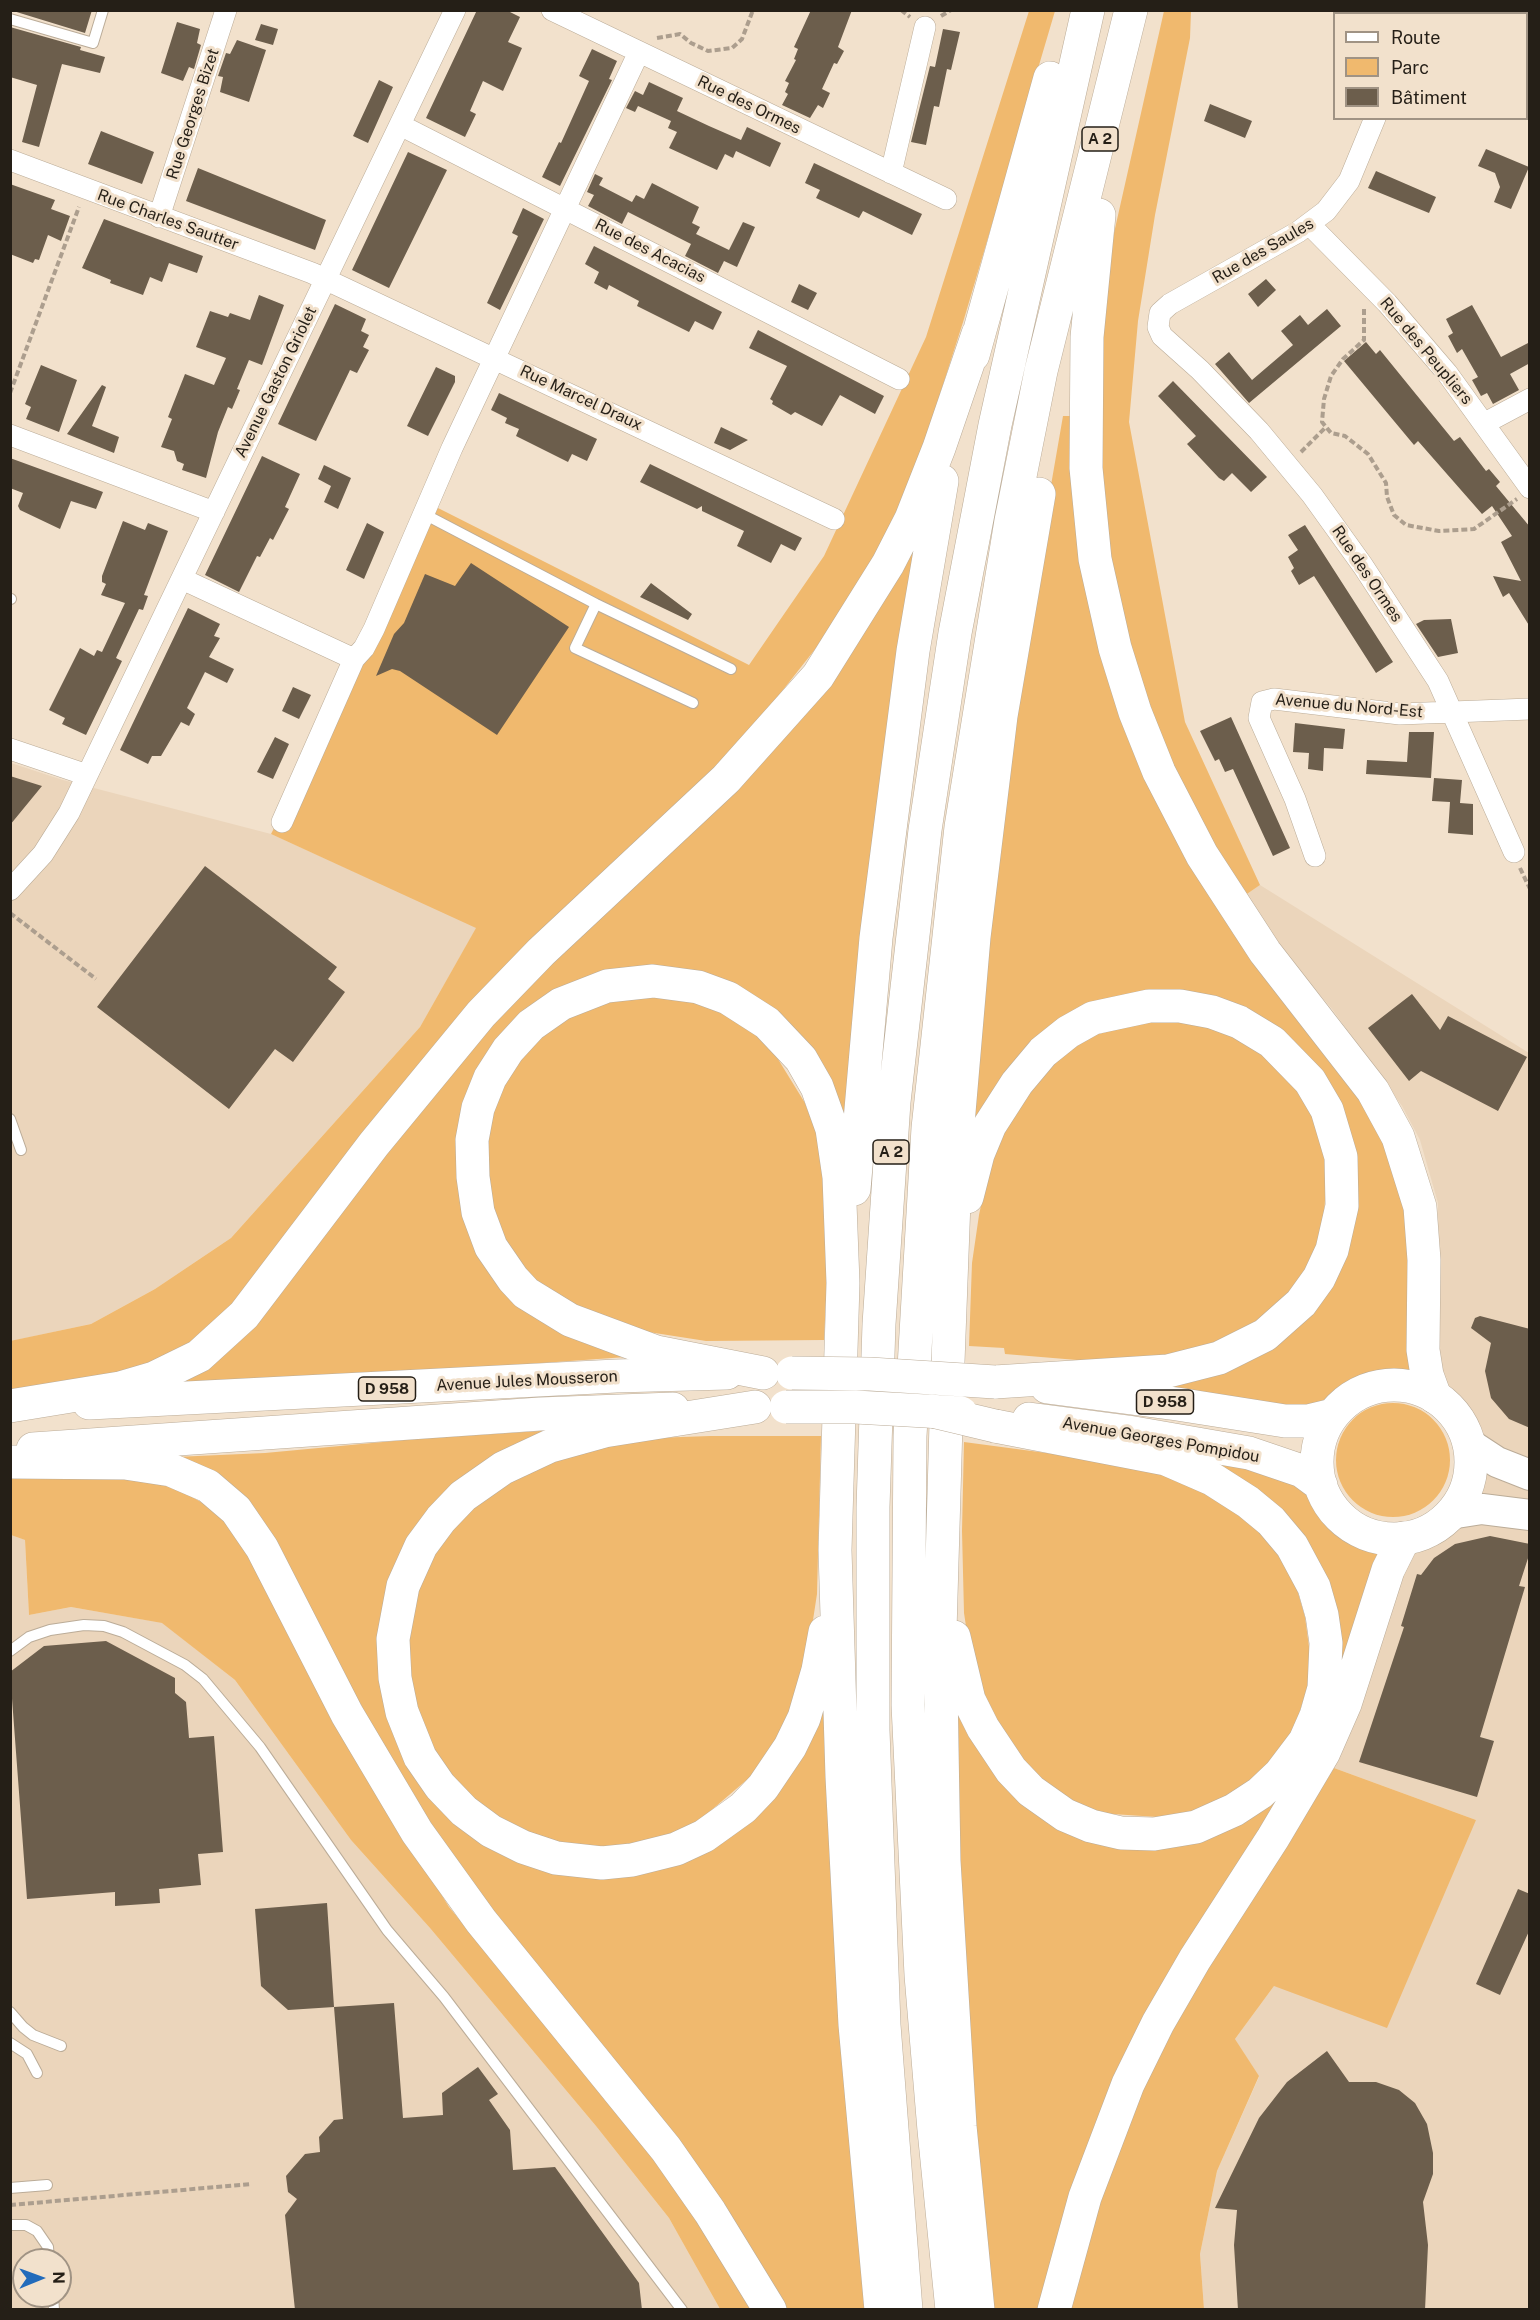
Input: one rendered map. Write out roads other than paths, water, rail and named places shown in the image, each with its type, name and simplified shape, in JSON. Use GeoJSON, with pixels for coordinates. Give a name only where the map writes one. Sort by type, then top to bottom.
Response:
{"type":"FeatureCollection","features":[{"type":"Feature","properties":{"kind":"main road"},"geometry":{"type":"LineString","coordinates":[[843,1283],[855,1186],[875,947],[901,737],[937,509],[978,334],[1069,10]]}},
{"type":"Feature","properties":{"kind":"main road","name":"A 2"},"geometry":{"type":"LineString","coordinates":[[906,2310],[884,2025],[873,1730],[873,1496],[879,1324],[894,1102],[925,830],[955,633],[995,425],[1088,10]]}},
{"type":"Feature","properties":{"kind":"main road","name":"A 2"},"geometry":{"type":"LineString","coordinates":[[952,2310],[927,2052],[911,1783],[908,1513],[919,1243],[946,946],[989,645],[1039,380],[1131,10]]}},
{"type":"Feature","properties":{"kind":"main road"},"geometry":{"type":"LineString","coordinates":[[1111,94],[1104,177],[1090,287],[1085,386],[1089,517],[1108,624],[1142,730],[1159,772],[1191,835],[1239,915],[1373,1091],[1398,1137],[1420,1207],[1424,1260],[1423,1350],[1427,1375],[1435,1397]]}},
{"type":"Feature","properties":{"kind":"main road"},"geometry":{"type":"LineString","coordinates":[[978,2310],[961,2135],[944,1861],[940,1631],[958,1121],[985,837],[1001,716],[1065,346],[1089,184]]}},
{"type":"Feature","properties":{"kind":"main road"},"geometry":{"type":"LineString","coordinates":[[10,1406],[120,1388],[154,1378],[199,1356],[244,1315],[374,1144],[481,1014],[541,952],[743,762],[818,676],[871,593],[911,519],[936,458],[978,334]]}},
{"type":"Feature","properties":{"kind":"main road"},"geometry":{"type":"LineString","coordinates":[[777,1373],[656,1352],[588,1328],[539,1302],[513,1279],[501,1264],[491,1247],[478,1212],[473,1178],[474,1122],[484,1093],[499,1063],[520,1036],[545,1014],[574,997],[607,986],[638,982],[669,982],[698,987],[728,998],[756,1014],[779,1033],[801,1059],[817,1087],[828,1115],[837,1161],[843,1283],[836,1550],[850,1946],[881,2310]]}},
{"type":"Feature","properties":{"kind":"main road"},"geometry":{"type":"LineString","coordinates":[[951,1282],[973,1172],[994,1119],[1017,1083],[1043,1052],[1068,1032],[1093,1018],[1134,1007],[1165,1005],[1197,1008],[1226,1016],[1262,1034],[1284,1052],[1310,1081],[1327,1110],[1341,1157],[1343,1190],[1340,1221],[1332,1250],[1319,1278],[1301,1303],[1279,1325],[1236,1351],[1168,1371],[995,1382]]}},
{"type":"Feature","properties":{"kind":"main road","name":"Avenue Jules Mousseron"},"geometry":{"type":"LineString","coordinates":[[10,1406],[616,1376],[777,1373]]}},
{"type":"Feature","properties":{"kind":"main road","name":"D 958"},"geometry":{"type":"LineString","coordinates":[[777,1373],[870,1374],[995,1382]]}},
{"type":"Feature","properties":{"kind":"main road","name":"Avenue Georges Pompidou"},"geometry":{"type":"LineString","coordinates":[[995,1382],[1165,1402],[1285,1421],[1308,1420],[1333,1415]]}},
{"type":"Feature","properties":{"kind":"main road"},"geometry":{"type":"LineString","coordinates":[[1381,1386],[1409,1386],[1435,1397],[1456,1417],[1468,1443],[1471,1463],[1467,1484],[1450,1514],[1429,1530],[1404,1538],[1376,1536],[1350,1524],[1330,1504],[1321,1485],[1318,1471],[1318,1449],[1322,1434],[1333,1415],[1354,1396],[1381,1386]]}},
{"type":"Feature","properties":{"kind":"main road"},"geometry":{"type":"LineString","coordinates":[[770,1407],[604,1431],[550,1446],[503,1468],[475,1486],[452,1506],[431,1531],[413,1560],[403,1586],[395,1621],[394,1659],[398,1696],[407,1728],[420,1757],[440,1786],[477,1821],[507,1840],[540,1853],[573,1861],[617,1862],[662,1853],[690,1843],[718,1828],[743,1808],[774,1773],[790,1747],[809,1702],[818,1670],[836,1550]]}},
{"type":"Feature","properties":{"kind":"main road","name":"Avenue Jules Mousseron"},"geometry":{"type":"LineString","coordinates":[[10,1451],[550,1414],[770,1407]]}},
{"type":"Feature","properties":{"kind":"main road","name":"D 958"},"geometry":{"type":"LineString","coordinates":[[770,1407],[932,1411],[994,1421]]}},
{"type":"Feature","properties":{"kind":"main road"},"geometry":{"type":"LineString","coordinates":[[944,1539],[957,1654],[969,1700],[983,1728],[1011,1770],[1037,1796],[1065,1815],[1091,1826],[1121,1833],[1161,1833],[1196,1827],[1221,1817],[1260,1794],[1284,1769],[1305,1741],[1316,1716],[1324,1688],[1326,1658],[1322,1615],[1314,1587],[1301,1561],[1271,1521],[1226,1486],[1173,1462],[994,1421]]}},
{"type":"Feature","properties":{"kind":"main road","name":"Avenue Georges Pompidou"},"geometry":{"type":"LineString","coordinates":[[994,1421],[1090,1426],[1233,1449],[1291,1465],[1311,1476],[1321,1485]]}},
{"type":"Feature","properties":{"kind":"main road"},"geometry":{"type":"LineString","coordinates":[[1468,1443],[1497,1462],[1530,1475]]}},
{"type":"Feature","properties":{"kind":"main road"},"geometry":{"type":"LineString","coordinates":[[10,1462],[125,1463],[171,1470],[208,1486],[236,1510],[262,1548],[330,1684],[417,1832],[481,1921],[666,2149],[710,2212],[770,2310]]}},
{"type":"Feature","properties":{"kind":"main road"},"geometry":{"type":"LineString","coordinates":[[1450,1514],[1482,1509],[1527,1515]]}},
{"type":"Feature","properties":{"kind":"main road"},"geometry":{"type":"LineString","coordinates":[[1054,2310],[1085,2197],[1128,2085],[1191,1965],[1273,1838],[1331,1739],[1349,1694],[1388,1570],[1404,1538]]}},
{"type":"Feature","properties":{"kind":"street","name":"Rue Georges Bizet"},"geometry":{"type":"LineString","coordinates":[[159,217],[226,10]]}},
{"type":"Feature","properties":{"kind":"street","name":"Avenue Gaston Griolet"},"geometry":{"type":"LineString","coordinates":[[10,890],[34,865],[57,833],[98,754],[455,10]]}},
{"type":"Feature","properties":{"kind":"street","name":"Rue des Ormes"},"geometry":{"type":"LineString","coordinates":[[552,10],[946,199]]}},
{"type":"Feature","properties":{"kind":"street"},"geometry":{"type":"LineString","coordinates":[[891,173],[925,27]]}},
{"type":"Feature","properties":{"kind":"street"},"geometry":{"type":"LineString","coordinates":[[282,822],[354,659],[371,635],[495,357],[639,52]]}},
{"type":"Feature","properties":{"kind":"street","name":"Rue des Saules"},"geometry":{"type":"LineString","coordinates":[[1162,336],[1158,322],[1163,309],[1310,225],[1335,202],[1349,181],[1374,120]]}},
{"type":"Feature","properties":{"kind":"street","name":"Rue des Acacias"},"geometry":{"type":"LineString","coordinates":[[400,125],[566,207],[899,379]]}},
{"type":"Feature","properties":{"kind":"street","name":"Rue Charles Sautter"},"geometry":{"type":"LineString","coordinates":[[10,160],[326,279]]}},
{"type":"Feature","properties":{"kind":"street","name":"Rue des Peupliers"},"geometry":{"type":"LineString","coordinates":[[1310,225],[1433,356],[1485,423],[1525,492]]}},
{"type":"Feature","properties":{"kind":"street","name":"Rue Marcel Draux"},"geometry":{"type":"LineString","coordinates":[[326,279],[834,519]]}},
{"type":"Feature","properties":{"kind":"street","name":"Rue des Ormes"},"geometry":{"type":"LineString","coordinates":[[1162,336],[1214,384],[1287,465],[1342,536],[1422,654],[1452,712],[1514,852]]}},
{"type":"Feature","properties":{"kind":"street"},"geometry":{"type":"LineString","coordinates":[[1485,423],[1530,399]]}},
{"type":"Feature","properties":{"kind":"street"},"geometry":{"type":"LineString","coordinates":[[10,435],[214,512]]}},
{"type":"Feature","properties":{"kind":"street"},"geometry":{"type":"LineString","coordinates":[[182,579],[354,659]]}},
{"type":"Feature","properties":{"kind":"street","name":"Avenue du Nord-Est"},"geometry":{"type":"LineString","coordinates":[[1315,856],[1295,799],[1259,718],[1262,702],[1274,699],[1341,709],[1400,714],[1530,709]]}},
{"type":"Feature","properties":{"kind":"street"},"geometry":{"type":"LineString","coordinates":[[10,748],[87,775]]}},
{"type":"Feature","properties":{"kind":"lane"},"geometry":{"type":"LineString","coordinates":[[10,19],[93,43],[103,10]]}},
{"type":"Feature","properties":{"kind":"lane"},"geometry":{"type":"LineString","coordinates":[[424,514],[596,604],[731,669]]}},
{"type":"Feature","properties":{"kind":"lane"},"geometry":{"type":"LineString","coordinates":[[596,604],[575,648],[693,703]]}},
{"type":"Feature","properties":{"kind":"lane"},"geometry":{"type":"LineString","coordinates":[[10,1119],[21,1150]]}},
{"type":"Feature","properties":{"kind":"lane"},"geometry":{"type":"LineString","coordinates":[[10,1650],[29,1637],[50,1630],[84,1625],[104,1626],[133,1637],[185,1665],[203,1679],[260,1747],[387,1930],[444,1997],[682,2310]]}},
{"type":"Feature","properties":{"kind":"lane"},"geometry":{"type":"LineString","coordinates":[[10,2012],[22,2027],[33,2035],[61,2046]]}},
{"type":"Feature","properties":{"kind":"lane"},"geometry":{"type":"LineString","coordinates":[[10,2043],[27,2054],[38,2073]]}},
{"type":"Feature","properties":{"kind":"lane"},"geometry":{"type":"LineString","coordinates":[[10,2188],[47,2185]]}},
{"type":"Feature","properties":{"kind":"lane"},"geometry":{"type":"LineString","coordinates":[[10,2225],[26,2225],[37,2231],[48,2248]]}}]}
